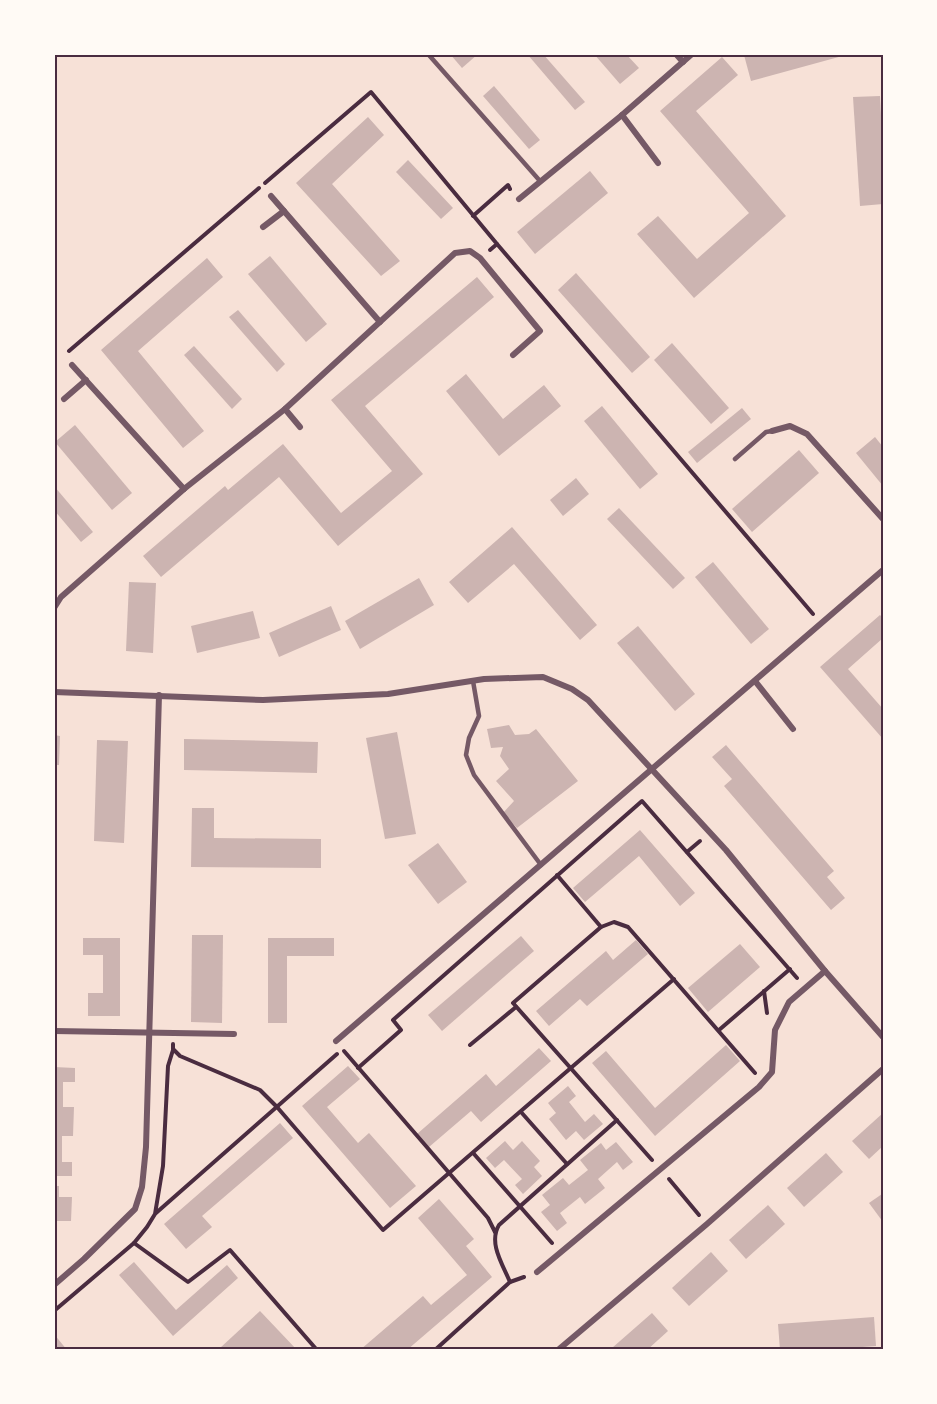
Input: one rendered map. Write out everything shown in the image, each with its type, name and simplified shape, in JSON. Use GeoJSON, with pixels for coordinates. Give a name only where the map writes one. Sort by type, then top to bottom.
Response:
{"type":"FeatureCollection","features":[{"type":"Feature","properties":{"kind":"street"},"geometry":{"type":"LineString","coordinates":[[676,54],[683,62]]}},
{"type":"Feature","properties":{"kind":"street"},"geometry":{"type":"LineString","coordinates":[[519,199],[692,54]]}},
{"type":"Feature","properties":{"kind":"street"},"geometry":{"type":"LineString","coordinates":[[622,115],[658,163]]}},
{"type":"Feature","properties":{"kind":"street"},"geometry":{"type":"LineString","coordinates":[[271,196],[380,322]]}},
{"type":"Feature","properties":{"kind":"street"},"geometry":{"type":"LineString","coordinates":[[263,227],[284,211]]}},
{"type":"Feature","properties":{"kind":"street"},"geometry":{"type":"LineString","coordinates":[[54,608],[61,597],[184,489],[285,409],[455,253],[470,251],[480,258],[540,331],[513,355]]}},
{"type":"Feature","properties":{"kind":"street"},"geometry":{"type":"LineString","coordinates":[[72,365],[184,489]]}},
{"type":"Feature","properties":{"kind":"street"},"geometry":{"type":"LineString","coordinates":[[64,399],[87,380]]}},
{"type":"Feature","properties":{"kind":"street"},"geometry":{"type":"LineString","coordinates":[[285,409],[300,427]]}},
{"type":"Feature","properties":{"kind":"street"},"geometry":{"type":"LineString","coordinates":[[772,431],[790,426],[807,434],[883,519]]}},
{"type":"Feature","properties":{"kind":"street"},"geometry":{"type":"LineString","coordinates":[[336,1041],[883,570]]}},
{"type":"Feature","properties":{"kind":"street"},"geometry":{"type":"LineString","coordinates":[[54,692],[263,700],[388,694],[473,681],[543,677],[572,689],[588,700],[726,850],[825,971],[883,1037]]}},
{"type":"Feature","properties":{"kind":"street"},"geometry":{"type":"LineString","coordinates":[[755,681],[793,729]]}},
{"type":"Feature","properties":{"kind":"street"},"geometry":{"type":"LineString","coordinates":[[54,1285],[135,1209],[142,1187],[146,1147],[150,1034],[159,695]]}},
{"type":"Feature","properties":{"kind":"street"},"geometry":{"type":"LineString","coordinates":[[537,1272],[763,1082],[772,1072],[775,1030],[789,1002],[825,971]]}},
{"type":"Feature","properties":{"kind":"street"},"geometry":{"type":"LineString","coordinates":[[54,1031],[234,1034]]}},
{"type":"Feature","properties":{"kind":"street"},"geometry":{"type":"LineString","coordinates":[[558,1350],[707,1224],[883,1069]]}},
{"type":"Feature","properties":{"kind":"lane"},"geometry":{"type":"LineString","coordinates":[[428,54],[540,181]]}},
{"type":"Feature","properties":{"kind":"lane"},"geometry":{"type":"LineString","coordinates":[[735,459],[766,432],[772,431]]}},
{"type":"Feature","properties":{"kind":"lane"},"geometry":{"type":"LineString","coordinates":[[473,681],[479,716],[469,738],[466,755],[474,775],[543,863]]}},
{"type":"Feature","properties":{"kind":"path"},"geometry":{"type":"LineString","coordinates":[[473,216],[508,185],[519,199]]}},
{"type":"Feature","properties":{"kind":"path"},"geometry":{"type":"LineString","coordinates":[[497,244],[822,624]]}},
{"type":"Feature","properties":{"kind":"path"},"geometry":{"type":"LineString","coordinates":[[358,1068],[401,1030],[393,1020],[642,801],[805,988]]}},
{"type":"Feature","properties":{"kind":"path"},"geometry":{"type":"LineString","coordinates":[[543,863],[557,875],[601,927]]}},
{"type":"Feature","properties":{"kind":"path"},"geometry":{"type":"LineString","coordinates":[[707,1224],[513,1003],[601,927],[614,922],[628,927],[763,1082]]}},
{"type":"Feature","properties":{"kind":"path"},"geometry":{"type":"LineString","coordinates":[[719,1030],[790,969]]}},
{"type":"Feature","properties":{"kind":"path"},"geometry":{"type":"LineString","coordinates":[[173,1034],[173,1049],[180,1056],[260,1090],[383,1230],[674,979]]}},
{"type":"Feature","properties":{"kind":"path"},"geometry":{"type":"LineString","coordinates":[[470,1045],[516,1007]]}},
{"type":"Feature","properties":{"kind":"path"},"geometry":{"type":"LineString","coordinates":[[155,1214],[342,1050],[488,1218],[495,1232],[496,1251],[510,1282]]}},
{"type":"Feature","properties":{"kind":"path"},"geometry":{"type":"LineString","coordinates":[[521,1112],[567,1164]]}},
{"type":"Feature","properties":{"kind":"path"},"geometry":{"type":"LineString","coordinates":[[495,1232],[499,1225],[617,1120]]}},
{"type":"Feature","properties":{"kind":"path"},"geometry":{"type":"LineString","coordinates":[[474,1153],[560,1253]]}},
{"type":"Feature","properties":{"kind":"path"},"geometry":{"type":"LineString","coordinates":[[134,1243],[188,1282],[230,1250],[317,1350]]}},
{"type":"Feature","properties":{"kind":"path"},"geometry":{"type":"LineString","coordinates":[[435,1350],[510,1282],[537,1272]]}},
{"type":"Feature","properties":{"kind":"building"},"geometry":{"type":"Polygon","coordinates":[[[450,54],[478,54],[462,68],[450,54]]]}},
{"type":"Feature","properties":{"kind":"building"},"geometry":{"type":"Polygon","coordinates":[[[543,54],[585,102],[575,110],[528,55],[543,54]]]}},
{"type":"Feature","properties":{"kind":"building"},"geometry":{"type":"Polygon","coordinates":[[[594,54],[626,54],[639,68],[620,84],[594,54]]]}},
{"type":"Feature","properties":{"kind":"building"},"geometry":{"type":"Polygon","coordinates":[[[744,55],[846,55],[751,81],[744,55]]]}},
{"type":"Feature","properties":{"kind":"building"},"geometry":{"type":"Polygon","coordinates":[[[722,57],[738,75],[696,111],[786,216],[694,298],[637,234],[658,216],[697,259],[749,213],[660,111],[722,57]]]}},
{"type":"Feature","properties":{"kind":"building"},"geometry":{"type":"Polygon","coordinates":[[[494,86],[540,140],[529,149],[483,96],[494,86]]]}},
{"type":"Feature","properties":{"kind":"building"},"geometry":{"type":"Polygon","coordinates":[[[880,96],[883,204],[860,206],[853,97],[880,96]]]}},
{"type":"Feature","properties":{"kind":"building"},"geometry":{"type":"Polygon","coordinates":[[[368,117],[384,135],[332,184],[400,261],[381,276],[296,183],[368,117]]]}},
{"type":"Feature","properties":{"kind":"building"},"geometry":{"type":"Polygon","coordinates":[[[408,160],[453,208],[441,219],[396,172],[408,160]]]}},
{"type":"Feature","properties":{"kind":"building"},"geometry":{"type":"Polygon","coordinates":[[[590,171],[608,193],[535,254],[517,232],[590,171]]]}},
{"type":"Feature","properties":{"kind":"building"},"geometry":{"type":"Polygon","coordinates":[[[270,256],[327,324],[306,342],[248,274],[270,256]]]}},
{"type":"Feature","properties":{"kind":"building"},"geometry":{"type":"Polygon","coordinates":[[[207,258],[223,277],[138,351],[204,431],[183,448],[101,350],[207,258]]]}},
{"type":"Feature","properties":{"kind":"building"},"geometry":{"type":"Polygon","coordinates":[[[576,273],[650,357],[632,373],[558,290],[576,273]]]}},
{"type":"Feature","properties":{"kind":"building"},"geometry":{"type":"Polygon","coordinates":[[[477,277],[494,297],[365,406],[423,474],[338,546],[279,477],[161,577],[143,556],[225,486],[228,490],[283,444],[341,513],[392,471],[331,400],[477,277]]]}},
{"type":"Feature","properties":{"kind":"building"},"geometry":{"type":"Polygon","coordinates":[[[238,310],[285,364],[277,372],[229,317],[238,310]]]}},
{"type":"Feature","properties":{"kind":"building"},"geometry":{"type":"Polygon","coordinates":[[[672,343],[729,408],[711,424],[654,360],[672,343]]]}},
{"type":"Feature","properties":{"kind":"building"},"geometry":{"type":"Polygon","coordinates":[[[194,346],[242,399],[232,409],[184,355],[194,346]]]}},
{"type":"Feature","properties":{"kind":"building"},"geometry":{"type":"Polygon","coordinates":[[[466,374],[503,419],[544,385],[561,406],[499,456],[446,391],[466,374]]]}},
{"type":"Feature","properties":{"kind":"building"},"geometry":{"type":"Polygon","coordinates":[[[602,406],[658,474],[640,489],[584,421],[602,406]]]}},
{"type":"Feature","properties":{"kind":"building"},"geometry":{"type":"Polygon","coordinates":[[[742,408],[751,419],[697,463],[688,452],[742,408]]]}},
{"type":"Feature","properties":{"kind":"building"},"geometry":{"type":"Polygon","coordinates":[[[75,425],[132,493],[112,510],[55,442],[75,425]]]}},
{"type":"Feature","properties":{"kind":"building"},"geometry":{"type":"Polygon","coordinates":[[[875,437],[883,447],[883,486],[856,453],[875,437]]]}},
{"type":"Feature","properties":{"kind":"building"},"geometry":{"type":"Polygon","coordinates":[[[799,450],[819,473],[752,532],[732,509],[799,450]]]}},
{"type":"Feature","properties":{"kind":"building"},"geometry":{"type":"Polygon","coordinates":[[[576,478],[589,494],[563,516],[550,500],[576,478]]]}},
{"type":"Feature","properties":{"kind":"building"},"geometry":{"type":"Polygon","coordinates":[[[54,486],[93,532],[81,542],[54,510],[54,486]]]}},
{"type":"Feature","properties":{"kind":"building"},"geometry":{"type":"Polygon","coordinates":[[[619,508],[685,578],[673,589],[607,519],[619,508]]]}},
{"type":"Feature","properties":{"kind":"building"},"geometry":{"type":"Polygon","coordinates":[[[512,527],[597,625],[580,640],[514,564],[468,603],[449,582],[512,527]]]}},
{"type":"Feature","properties":{"kind":"building"},"geometry":{"type":"Polygon","coordinates":[[[713,562],[769,629],[751,644],[695,577],[713,562]]]}},
{"type":"Feature","properties":{"kind":"building"},"geometry":{"type":"Polygon","coordinates":[[[419,578],[434,605],[360,649],[345,621],[419,578]]]}},
{"type":"Feature","properties":{"kind":"building"},"geometry":{"type":"Polygon","coordinates":[[[129,582],[156,583],[153,653],[126,651],[129,582]]]}},
{"type":"Feature","properties":{"kind":"building"},"geometry":{"type":"Polygon","coordinates":[[[331,606],[341,630],[279,657],[269,633],[331,606]]]}},
{"type":"Feature","properties":{"kind":"building"},"geometry":{"type":"Polygon","coordinates":[[[253,611],[260,638],[197,653],[191,626],[253,611]]]}},
{"type":"Feature","properties":{"kind":"building"},"geometry":{"type":"Polygon","coordinates":[[[880,615],[883,618],[883,638],[848,669],[883,709],[883,739],[820,667],[880,615]]]}},
{"type":"Feature","properties":{"kind":"building"},"geometry":{"type":"Polygon","coordinates":[[[638,626],[695,694],[675,711],[617,643],[638,626]]]}},
{"type":"Feature","properties":{"kind":"building"},"geometry":{"type":"Polygon","coordinates":[[[509,725],[515,735],[529,734],[536,729],[578,781],[517,828],[503,813],[514,801],[496,781],[509,769],[500,756],[503,747],[491,748],[487,729],[509,725]]]}},
{"type":"Feature","properties":{"kind":"building"},"geometry":{"type":"Polygon","coordinates":[[[397,732],[416,834],[385,839],[366,738],[397,732]]]}},
{"type":"Feature","properties":{"kind":"building"},"geometry":{"type":"Polygon","coordinates":[[[54,735],[60,736],[59,765],[54,765],[54,735]]]}},
{"type":"Feature","properties":{"kind":"building"},"geometry":{"type":"Polygon","coordinates":[[[184,739],[318,742],[317,773],[184,770],[184,739]]]}},
{"type":"Feature","properties":{"kind":"building"},"geometry":{"type":"Polygon","coordinates":[[[97,740],[128,741],[124,843],[94,841],[97,740]]]}},
{"type":"Feature","properties":{"kind":"building"},"geometry":{"type":"Polygon","coordinates":[[[726,745],[834,871],[827,877],[845,898],[831,910],[724,786],[732,779],[712,757],[726,745]]]}},
{"type":"Feature","properties":{"kind":"building"},"geometry":{"type":"Polygon","coordinates":[[[192,808],[214,808],[214,838],[321,839],[321,868],[191,867],[192,808]]]}},
{"type":"Feature","properties":{"kind":"building"},"geometry":{"type":"Polygon","coordinates":[[[640,830],[695,893],[680,906],[639,856],[585,902],[573,888],[640,830]]]}},
{"type":"Feature","properties":{"kind":"building"},"geometry":{"type":"Polygon","coordinates":[[[438,843],[467,882],[438,904],[408,865],[438,843]]]}},
{"type":"Feature","properties":{"kind":"building"},"geometry":{"type":"Polygon","coordinates":[[[192,935],[223,935],[222,1023],[191,1022],[192,935]]]}},
{"type":"Feature","properties":{"kind":"building"},"geometry":{"type":"Polygon","coordinates":[[[521,936],[534,951],[442,1031],[428,1015],[521,936]]]}},
{"type":"Feature","properties":{"kind":"building"},"geometry":{"type":"Polygon","coordinates":[[[83,938],[120,938],[120,1016],[88,1016],[88,993],[103,993],[103,955],[83,955],[83,938]]]}},
{"type":"Feature","properties":{"kind":"building"},"geometry":{"type":"Polygon","coordinates":[[[268,938],[334,938],[334,956],[287,956],[287,1023],[268,1023],[268,938]]]}},
{"type":"Feature","properties":{"kind":"building"},"geometry":{"type":"Polygon","coordinates":[[[636,940],[648,954],[587,1006],[580,999],[549,1026],[536,1011],[606,951],[613,960],[636,940]]]}},
{"type":"Feature","properties":{"kind":"building"},"geometry":{"type":"Polygon","coordinates":[[[740,944],[760,967],[708,1012],[688,988],[740,944]]]}},
{"type":"Feature","properties":{"kind":"building"},"geometry":{"type":"Polygon","coordinates":[[[726,1045],[740,1061],[655,1136],[592,1063],[606,1051],[655,1108],[726,1045]]]}},
{"type":"Feature","properties":{"kind":"building"},"geometry":{"type":"Polygon","coordinates":[[[539,1048],[551,1061],[481,1122],[471,1111],[429,1147],[417,1134],[486,1074],[496,1086],[539,1048]]]}},
{"type":"Feature","properties":{"kind":"building"},"geometry":{"type":"Polygon","coordinates":[[[348,1066],[360,1079],[327,1107],[358,1143],[369,1133],[416,1186],[390,1208],[302,1106],[348,1066]]]}},
{"type":"Feature","properties":{"kind":"building"},"geometry":{"type":"Polygon","coordinates":[[[54,1067],[75,1068],[75,1082],[63,1082],[63,1107],[74,1107],[73,1136],[62,1136],[62,1162],[72,1162],[72,1176],[54,1176],[54,1067]]]}},
{"type":"Feature","properties":{"kind":"building"},"geometry":{"type":"Polygon","coordinates":[[[568,1086],[576,1096],[569,1102],[585,1122],[594,1114],[603,1124],[584,1140],[576,1131],[566,1140],[549,1119],[556,1113],[548,1103],[568,1086]]]}},
{"type":"Feature","properties":{"kind":"building"},"geometry":{"type":"Polygon","coordinates":[[[883,1113],[883,1146],[869,1159],[852,1141],[883,1113]]]}},
{"type":"Feature","properties":{"kind":"building"},"geometry":{"type":"Polygon","coordinates":[[[280,1123],[293,1138],[202,1216],[212,1227],[186,1249],[164,1224],[280,1123]]]}},
{"type":"Feature","properties":{"kind":"building"},"geometry":{"type":"Polygon","coordinates":[[[505,1141],[513,1150],[522,1141],[540,1161],[534,1167],[542,1176],[523,1194],[515,1185],[522,1179],[504,1160],[495,1168],[486,1158],[505,1141]]]}},
{"type":"Feature","properties":{"kind":"building"},"geometry":{"type":"Polygon","coordinates":[[[616,1142],[633,1162],[623,1170],[617,1162],[598,1179],[605,1188],[585,1204],[580,1197],[560,1213],[567,1223],[557,1231],[541,1212],[550,1205],[542,1195],[563,1178],[569,1185],[588,1170],[580,1160],[601,1143],[606,1150],[616,1142]]]}},
{"type":"Feature","properties":{"kind":"building"},"geometry":{"type":"Polygon","coordinates":[[[826,1153],[843,1172],[804,1207],[787,1188],[826,1153]]]}},
{"type":"Feature","properties":{"kind":"building"},"geometry":{"type":"Polygon","coordinates":[[[54,1186],[59,1186],[59,1197],[72,1197],[71,1221],[57,1221],[57,1210],[54,1210],[54,1186]]]}},
{"type":"Feature","properties":{"kind":"building"},"geometry":{"type":"Polygon","coordinates":[[[883,1195],[883,1222],[869,1203],[883,1195]]]}},
{"type":"Feature","properties":{"kind":"building"},"geometry":{"type":"Polygon","coordinates":[[[439,1199],[474,1239],[466,1246],[492,1277],[407,1350],[360,1350],[423,1296],[431,1305],[467,1275],[418,1218],[439,1199]]]}},
{"type":"Feature","properties":{"kind":"building"},"geometry":{"type":"Polygon","coordinates":[[[768,1205],[785,1224],[746,1259],[729,1240],[768,1205]]]}},
{"type":"Feature","properties":{"kind":"building"},"geometry":{"type":"Polygon","coordinates":[[[711,1252],[728,1271],[689,1306],[672,1288],[711,1252]]]}},
{"type":"Feature","properties":{"kind":"building"},"geometry":{"type":"Polygon","coordinates":[[[134,1262],[176,1310],[227,1265],[238,1278],[173,1336],[119,1275],[134,1262]]]}},
{"type":"Feature","properties":{"kind":"building"},"geometry":{"type":"Polygon","coordinates":[[[260,1311],[297,1350],[222,1350],[220,1348],[260,1311]]]}},
{"type":"Feature","properties":{"kind":"building"},"geometry":{"type":"Polygon","coordinates":[[[652,1313],[668,1331],[647,1350],[614,1350],[612,1348],[652,1313]]]}},
{"type":"Feature","properties":{"kind":"building"},"geometry":{"type":"Polygon","coordinates":[[[874,1317],[876,1346],[780,1350],[778,1324],[874,1317]]]}},
{"type":"Feature","properties":{"kind":"building"},"geometry":{"type":"Polygon","coordinates":[[[54,1334],[67,1350],[54,1350],[54,1334]]]}}]}
